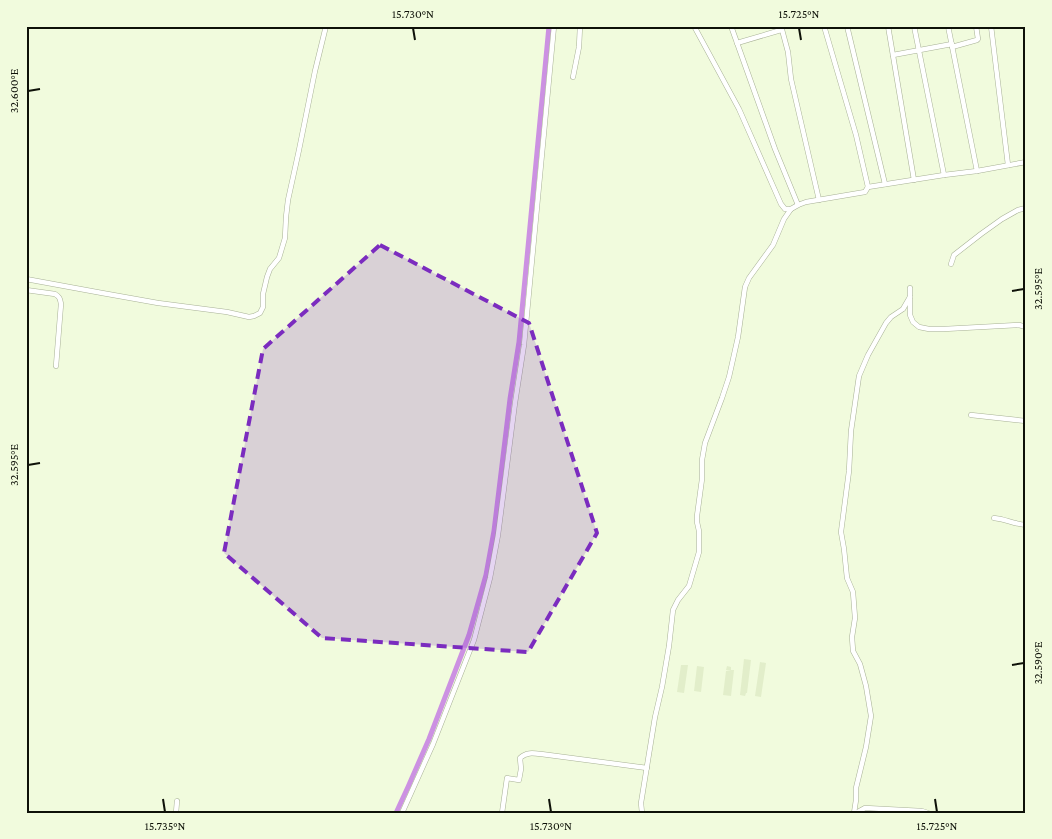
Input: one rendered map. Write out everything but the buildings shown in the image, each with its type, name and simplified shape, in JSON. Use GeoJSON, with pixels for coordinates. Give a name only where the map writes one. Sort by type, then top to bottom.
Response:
{"type":"FeatureCollection","features":[{"type":"Feature","properties":{"kind":"street"},"geometry":{"type":"LineString","coordinates":[[26,279],[249,317],[260,313],[263,307],[263,294],[267,277],[279,258],[285,238],[288,200],[326,26]]}},
{"type":"Feature","properties":{"kind":"street"},"geometry":{"type":"LineString","coordinates":[[402,813],[433,744],[474,640],[490,578],[498,535],[524,345],[554,26]]}},
{"type":"Feature","properties":{"kind":"street"},"geometry":{"type":"LineString","coordinates":[[573,77],[579,48],[580,26]]}},
{"type":"Feature","properties":{"kind":"street"},"geometry":{"type":"LineString","coordinates":[[694,26],[740,109],[781,204],[785,209],[791,209]]}},
{"type":"Feature","properties":{"kind":"street"},"geometry":{"type":"LineString","coordinates":[[731,26],[775,149],[798,204]]}},
{"type":"Feature","properties":{"kind":"street"},"geometry":{"type":"LineString","coordinates":[[824,26],[856,135],[868,187]]}},
{"type":"Feature","properties":{"kind":"street"},"geometry":{"type":"LineString","coordinates":[[847,26],[885,184]]}},
{"type":"Feature","properties":{"kind":"street"},"geometry":{"type":"LineString","coordinates":[[888,26],[914,180]]}},
{"type":"Feature","properties":{"kind":"street"},"geometry":{"type":"LineString","coordinates":[[914,26],[944,175]]}},
{"type":"Feature","properties":{"kind":"street"},"geometry":{"type":"LineString","coordinates":[[948,26],[977,171]]}},
{"type":"Feature","properties":{"kind":"street"},"geometry":{"type":"LineString","coordinates":[[893,55],[977,40],[976,26]]}},
{"type":"Feature","properties":{"kind":"street"},"geometry":{"type":"LineString","coordinates":[[991,26],[1008,165]]}},
{"type":"Feature","properties":{"kind":"street"},"geometry":{"type":"LineString","coordinates":[[737,43],[781,28],[788,52],[791,78],[819,200]]}},
{"type":"Feature","properties":{"kind":"street"},"geometry":{"type":"LineString","coordinates":[[642,813],[641,803],[664,679],[673,610],[689,586],[699,552],[697,516],[705,443],[729,377],[738,337],[745,288],[751,274],[773,245],[791,209],[798,204],[864,192],[868,187],[1026,162]]}},
{"type":"Feature","properties":{"kind":"street"},"geometry":{"type":"LineString","coordinates":[[951,264],[954,256],[981,234],[1002,219],[1018,210],[1026,208]]}},
{"type":"Feature","properties":{"kind":"street"},"geometry":{"type":"LineString","coordinates":[[910,288],[910,315],[913,322],[919,327],[929,329],[1019,325],[1026,327]]}},
{"type":"Feature","properties":{"kind":"street"},"geometry":{"type":"LineString","coordinates":[[26,290],[56,294],[60,299],[56,366]]}},
{"type":"Feature","properties":{"kind":"street"},"geometry":{"type":"LineString","coordinates":[[855,813],[856,788],[871,716],[860,664],[853,651],[852,636],[855,618],[853,592],[847,578],[841,532],[849,471],[851,431],[859,376],[868,355],[886,323],[903,309],[910,297]]}},
{"type":"Feature","properties":{"kind":"street"},"geometry":{"type":"LineString","coordinates":[[971,415],[1026,421]]}},
{"type":"Feature","properties":{"kind":"street"},"geometry":{"type":"LineString","coordinates":[[994,518],[1000,518],[1014,524],[1026,525]]}},
{"type":"Feature","properties":{"kind":"street"},"geometry":{"type":"LineString","coordinates":[[502,813],[508,778],[519,780],[520,758],[527,754],[541,754],[647,768]]}},
{"type":"Feature","properties":{"kind":"street"},"geometry":{"type":"LineString","coordinates":[[176,813],[177,801]]}},
{"type":"Feature","properties":{"kind":"street"},"geometry":{"type":"LineString","coordinates":[[855,813],[865,808],[922,811],[928,813]]}},
{"type":"Feature","properties":{"kind":"highlighted area"},"geometry":{"type":"Polygon","coordinates":[[[380,245],[529,323],[597,533],[528,652],[322,638],[224,553],[263,349],[380,245]]]}},
{"type":"Feature","properties":{"kind":"shaded area"},"geometry":{"type":"Polygon","coordinates":[[[744,659],[751,660],[745,696],[740,695],[744,659]]]}},
{"type":"Feature","properties":{"kind":"shaded area"},"geometry":{"type":"Polygon","coordinates":[[[760,662],[766,663],[761,697],[755,696],[760,662]]]}},
{"type":"Feature","properties":{"kind":"shaded area"},"geometry":{"type":"Polygon","coordinates":[[[681,665],[688,665],[684,693],[677,692],[681,665]]]}},
{"type":"Feature","properties":{"kind":"shaded area"},"geometry":{"type":"Polygon","coordinates":[[[697,666],[704,667],[701,692],[694,691],[697,666]]]}},
{"type":"Feature","properties":{"kind":"shaded area"},"geometry":{"type":"Polygon","coordinates":[[[727,666],[734,670],[731,696],[723,695],[726,671],[731,671],[726,670],[727,666]]]}},
{"type":"Feature","properties":{"kind":"waterway"},"geometry":{"type":"LineString","coordinates":[[396,813],[429,739],[469,635],[486,575],[494,531],[519,342],[549,26]]}}]}
